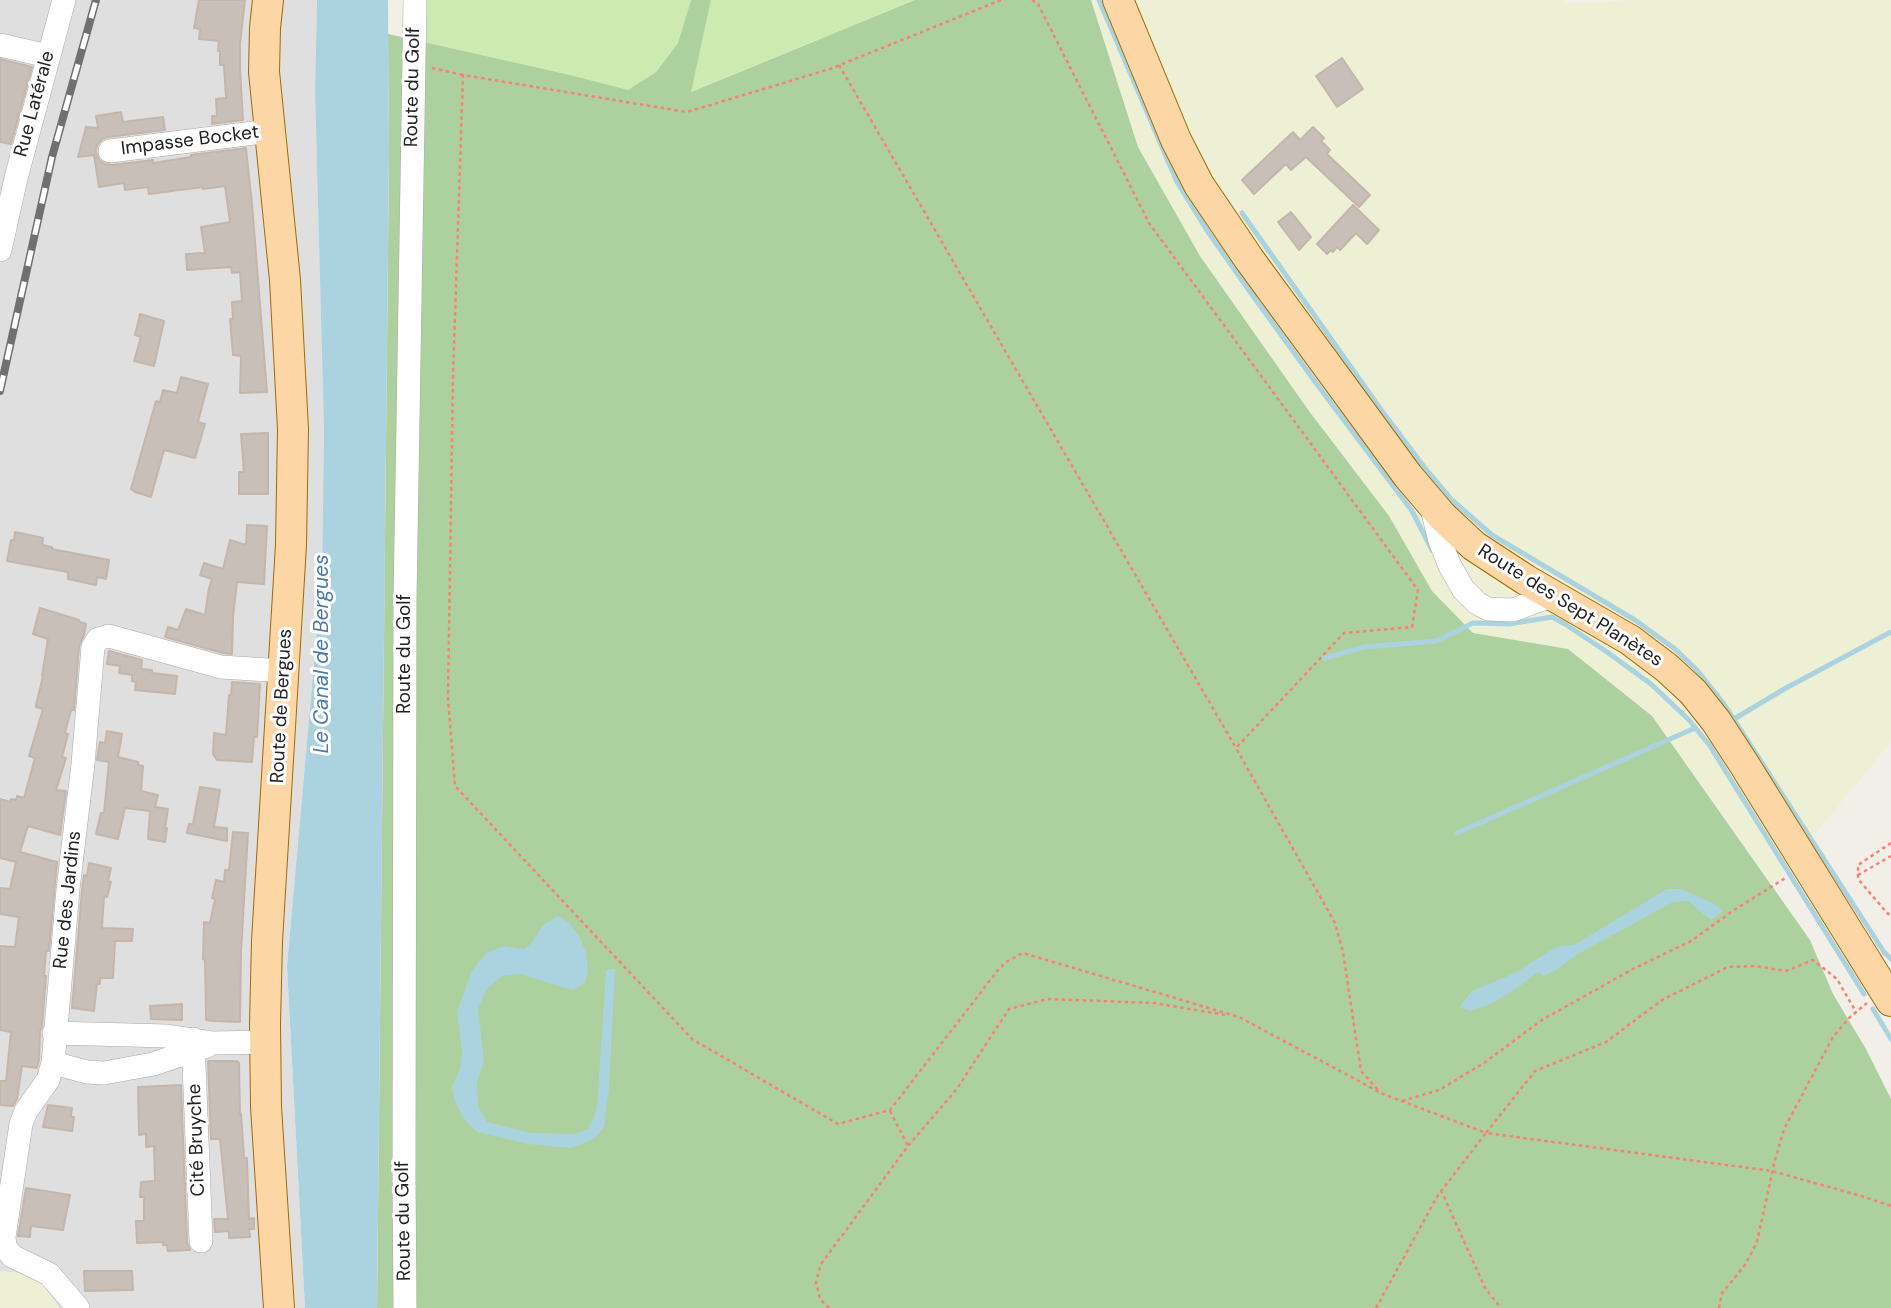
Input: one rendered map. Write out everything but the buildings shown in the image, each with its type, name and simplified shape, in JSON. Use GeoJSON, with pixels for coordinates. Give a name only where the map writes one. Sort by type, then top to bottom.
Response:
{"type":"FeatureCollection","features":[{"type":"Feature","properties":{"kind":"main road","name":"Route de Bergues"},"geometry":{"type":"LineString","coordinates":[[268,0],[264,58],[285,280],[293,409],[293,505],[267,941],[265,1042],[267,1126],[279,1308]]}},
{"type":"Feature","properties":{"kind":"main road","name":"Route de Bergues"},"geometry":{"type":"LineString","coordinates":[[268,117],[271,53],[281,0]]}},
{"type":"Feature","properties":{"kind":"main road","name":"Route des Sept Planètes"},"geometry":{"type":"LineString","coordinates":[[1118,0],[1173,132],[1206,197],[1387,448],[1431,505],[1474,546],[1643,649],[1667,668],[1700,701],[1744,764],[1880,1001]]}},
{"type":"Feature","properties":{"kind":"street","name":"Rue Latérale"},"geometry":{"type":"LineString","coordinates":[[0,250],[16,178],[64,0]]}},
{"type":"Feature","properties":{"kind":"street","name":"Route du Golf"},"geometry":{"type":"LineString","coordinates":[[405,1308],[405,599],[415,0]]}},
{"type":"Feature","properties":{"kind":"street"},"geometry":{"type":"LineString","coordinates":[[0,45],[48,56]]}},
{"type":"Feature","properties":{"kind":"street","name":"Impasse Bocket"},"geometry":{"type":"LineString","coordinates":[[110,151],[268,117]]}},
{"type":"Feature","properties":{"kind":"street"},"geometry":{"type":"LineString","coordinates":[[1431,505],[1440,541],[1450,566],[1463,589],[1477,603],[1488,609],[1513,610],[1553,595]]}},
{"type":"Feature","properties":{"kind":"street","name":"Rue des Jardins"},"geometry":{"type":"LineString","coordinates":[[78,1308],[49,1274],[12,1256],[4,1241],[21,1124],[26,1111],[48,1080],[52,1063],[94,644],[109,636],[230,669],[284,671]]}},
{"type":"Feature","properties":{"kind":"street"},"geometry":{"type":"LineString","coordinates":[[54,1033],[167,1036],[200,1044],[265,1042]]}},
{"type":"Feature","properties":{"kind":"street"},"geometry":{"type":"LineString","coordinates":[[52,1063],[87,1072],[104,1073],[153,1064],[200,1044]]}},
{"type":"Feature","properties":{"kind":"street","name":"Cité Bruyche"},"geometry":{"type":"LineString","coordinates":[[200,1044],[201,1241]]}},
{"type":"Feature","properties":{"kind":"path"},"geometry":{"type":"LineString","coordinates":[[414,64],[463,75],[687,112],[839,65],[1001,0]]}},
{"type":"Feature","properties":{"kind":"path"},"geometry":{"type":"LineString","coordinates":[[1032,0],[1038,4],[1149,223],[1418,590],[1412,627],[1343,632],[1236,748]]}},
{"type":"Feature","properties":{"kind":"path"},"geometry":{"type":"LineString","coordinates":[[839,65],[1335,923],[1343,953],[1361,1071],[1382,1094]]}},
{"type":"Feature","properties":{"kind":"path"},"geometry":{"type":"LineString","coordinates":[[463,75],[453,376],[448,699],[454,786],[692,1039],[838,1124],[890,1110],[998,970],[1006,962],[1023,953],[1239,1017],[1382,1094],[1486,1133],[1772,1171],[1891,1206]]}},
{"type":"Feature","properties":{"kind":"path"},"geometry":{"type":"LineString","coordinates":[[1891,843],[1858,865],[1858,879],[1888,914],[1891,913]]}},
{"type":"Feature","properties":{"kind":"path"},"geometry":{"type":"LineString","coordinates":[[1858,875],[1891,856]]}},
{"type":"Feature","properties":{"kind":"path"},"geometry":{"type":"LineString","coordinates":[[1402,1101],[1439,1090],[1484,1063],[1542,1020],[1631,970],[1691,941],[1784,879]]}},
{"type":"Feature","properties":{"kind":"path"},"geometry":{"type":"LineString","coordinates":[[1376,1308],[1441,1190],[1535,1070],[1606,1042],[1662,1000],[1728,967],[1755,966],[1786,971],[1813,960],[1837,979],[1856,1012]]}},
{"type":"Feature","properties":{"kind":"path"},"geometry":{"type":"LineString","coordinates":[[829,1308],[820,1299],[816,1282],[821,1264],[908,1146],[956,1090],[1009,1009],[1048,999],[1154,1003],[1239,1017]]}},
{"type":"Feature","properties":{"kind":"path"},"geometry":{"type":"LineString","coordinates":[[1718,1308],[1722,1293],[1745,1265],[1757,1242],[1784,1129],[1826,1048],[1856,1012],[1880,1001]]}},
{"type":"Feature","properties":{"kind":"path"},"geometry":{"type":"LineString","coordinates":[[890,1110],[908,1146]]}},
{"type":"Feature","properties":{"kind":"path"},"geometry":{"type":"LineString","coordinates":[[1441,1190],[1485,1288],[1501,1308]]}},
{"type":"Feature","properties":{"kind":"shaded area"},"geometry":{"type":"Polygon","coordinates":[[[0,0],[317,0],[315,92],[324,431],[322,574],[287,966],[305,1308],[60,1308],[36,1275],[0,1271],[0,0]]]}},
{"type":"Feature","properties":{"kind":"green space"},"geometry":{"type":"Polygon","coordinates":[[[422,0],[691,0],[678,43],[656,72],[628,91],[566,74],[423,42],[422,0]]]}},
{"type":"Feature","properties":{"kind":"green space"},"geometry":{"type":"Polygon","coordinates":[[[691,0],[711,0],[691,92],[915,0],[1091,0],[1138,147],[1200,256],[1309,411],[1389,516],[1432,591],[1473,633],[1568,649],[1652,716],[1810,940],[1833,994],[1866,1049],[1891,1099],[1891,1308],[377,1308],[388,34],[628,90],[656,72],[678,43],[691,0]]]}},
{"type":"Feature","properties":{"kind":"green space"},"geometry":{"type":"Polygon","coordinates":[[[711,0],[915,0],[690,92],[711,0]]]}},
{"type":"Feature","properties":{"kind":"green space"},"geometry":{"type":"Polygon","coordinates":[[[1091,0],[1562,0],[1563,3],[1639,0],[1891,0],[1891,742],[1773,885],[1652,716],[1473,633],[1432,591],[1389,516],[1309,411],[1200,256],[1138,147],[1091,0]]]}},
{"type":"Feature","properties":{"kind":"green space"},"geometry":{"type":"Polygon","coordinates":[[[0,1271],[36,1275],[60,1308],[0,1308],[0,1271]]]}},
{"type":"Feature","properties":{"kind":"water","name":"Le Canal de Bergues"},"geometry":{"type":"Polygon","coordinates":[[[317,0],[388,0],[389,153],[377,1308],[305,1308],[287,966],[322,574],[324,431],[315,92],[317,0]]]}},
{"type":"Feature","properties":{"kind":"water"},"geometry":{"type":"Polygon","coordinates":[[[1667,889],[1681,889],[1723,911],[1711,920],[1688,901],[1673,902],[1578,954],[1554,971],[1544,976],[1538,972],[1491,1004],[1471,1011],[1459,1007],[1472,991],[1515,973],[1560,946],[1574,945],[1667,889]]]}},
{"type":"Feature","properties":{"kind":"water"},"geometry":{"type":"Polygon","coordinates":[[[558,916],[568,922],[579,936],[586,953],[588,972],[585,983],[572,990],[520,974],[502,976],[487,989],[478,1008],[484,1062],[477,1083],[478,1106],[487,1122],[530,1133],[575,1134],[588,1129],[597,1109],[606,970],[615,969],[609,1088],[604,1127],[594,1139],[571,1148],[528,1144],[477,1132],[464,1119],[455,1102],[452,1087],[460,1069],[462,1052],[457,1011],[472,971],[486,953],[504,946],[525,949],[542,926],[558,916]]]}},
{"type":"Feature","properties":{"kind":"waterway"},"geometry":{"type":"LineString","coordinates":[[1099,0],[1177,182],[1248,289],[1412,511],[1432,550]]}},
{"type":"Feature","properties":{"kind":"waterway"},"geometry":{"type":"LineString","coordinates":[[1242,213],[1382,411],[1452,500],[1492,535],[1635,620],[1675,649],[1697,670],[1724,704],[1891,959]]}},
{"type":"Feature","properties":{"kind":"waterway"},"geometry":{"type":"LineString","coordinates":[[1324,658],[1365,647],[1436,641],[1473,623],[1509,624],[1552,617],[1565,624],[1651,684],[1689,720],[1710,746],[1864,994]]}},
{"type":"Feature","properties":{"kind":"waterway"},"geometry":{"type":"LineString","coordinates":[[1734,719],[1891,632]]}},
{"type":"Feature","properties":{"kind":"waterway"},"geometry":{"type":"LineString","coordinates":[[1457,833],[1695,728]]}},
{"type":"Feature","properties":{"kind":"waterway"},"geometry":{"type":"LineString","coordinates":[[1873,1009],[1891,1039]]}},
{"type":"Feature","properties":{"kind":"railway"},"geometry":{"type":"LineString","coordinates":[[0,391],[52,157],[96,0]]}}]}
